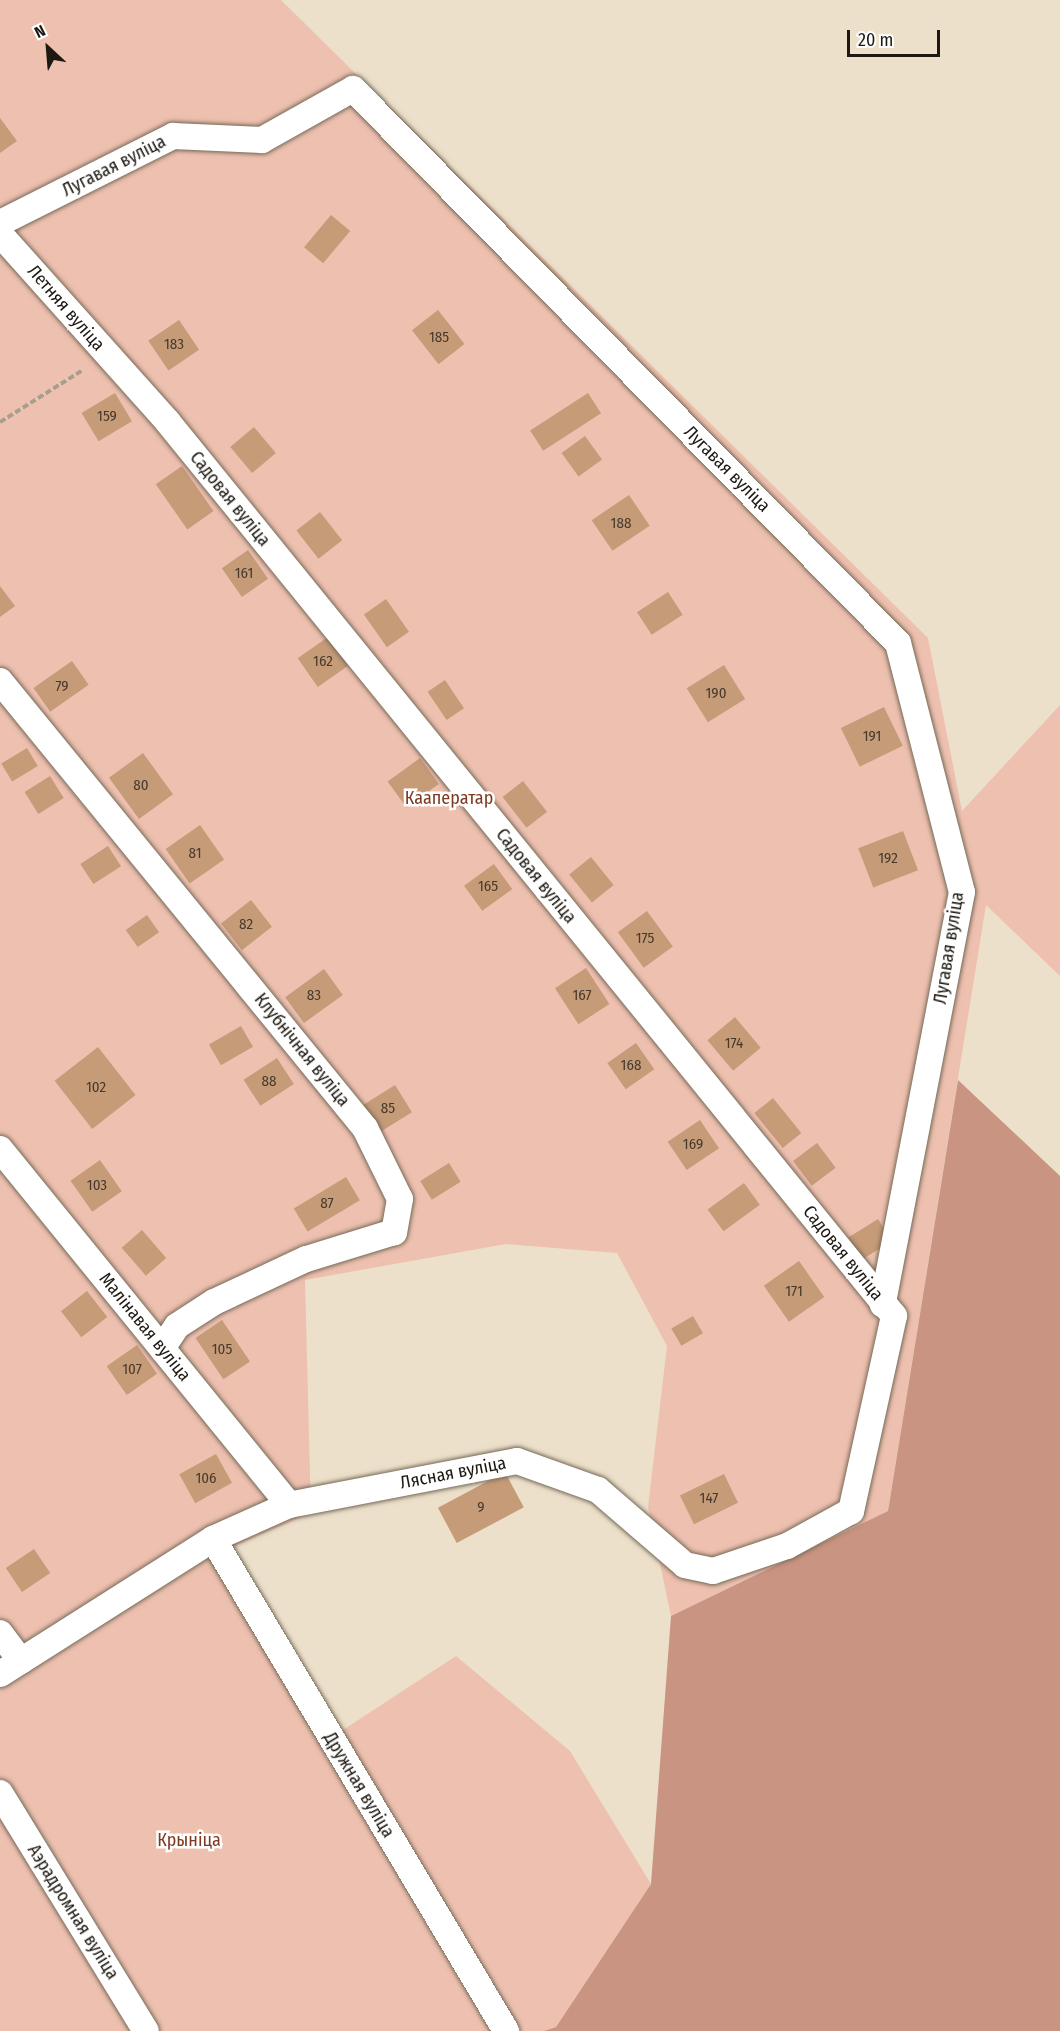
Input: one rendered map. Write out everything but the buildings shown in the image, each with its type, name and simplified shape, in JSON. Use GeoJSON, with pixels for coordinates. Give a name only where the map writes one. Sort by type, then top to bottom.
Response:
{"type":"FeatureCollection","features":[{"type":"Feature","properties":{"kind":"street","name":"Лугавая вуліца"},"geometry":{"type":"LineString","coordinates":[[0,223],[173,136],[262,140],[353,89],[898,643],[962,892],[889,1310]]}},
{"type":"Feature","properties":{"kind":"street","name":"Летняя вуліца"},"geometry":{"type":"LineString","coordinates":[[0,234],[107,355]]}},
{"type":"Feature","properties":{"kind":"street","name":"Садовая вуліца"},"geometry":{"type":"LineString","coordinates":[[107,355],[174,430],[889,1310]]}},
{"type":"Feature","properties":{"kind":"street","name":"Клубнічная вуліца"},"geometry":{"type":"LineString","coordinates":[[0,681],[365,1128],[400,1199],[394,1232],[306,1259],[214,1302],[177,1326],[162,1348]]}},
{"type":"Feature","properties":{"kind":"street","name":"Малінавая вуліца"},"geometry":{"type":"LineString","coordinates":[[0,1149],[289,1505]]}},
{"type":"Feature","properties":{"kind":"street","name":"Лясная вуліца"},"geometry":{"type":"LineString","coordinates":[[11,1667],[213,1539],[289,1505],[517,1461],[598,1490],[685,1565],[713,1571],[787,1546],[851,1511],[889,1310]]}},
{"type":"Feature","properties":{"kind":"street","name":"Дружная вуліца"},"geometry":{"type":"LineString","coordinates":[[213,1539],[506,2031]]}},
{"type":"Feature","properties":{"kind":"street"},"geometry":{"type":"LineString","coordinates":[[0,1633],[11,1667]]}},
{"type":"Feature","properties":{"kind":"street","name":"Аэрадромная вуліца"},"geometry":{"type":"LineString","coordinates":[[0,1793],[146,2031]]}},
{"type":"Feature","properties":{"kind":"path"},"geometry":{"type":"LineString","coordinates":[[0,422],[107,355]]}},
{"type":"Feature","properties":{"kind":"green space","name":"Кааператар"},"geometry":{"type":"Polygon","coordinates":[[[0,0],[281,0],[928,638],[962,811],[1060,705],[1060,976],[986,905],[888,1511],[671,1616],[648,1507],[667,1346],[617,1253],[506,1244],[305,1280],[311,1513],[223,1551],[343,1730],[456,1656],[570,1751],[651,1884],[556,2027],[544,2031],[0,2031],[0,0]]]}},
{"type":"Feature","properties":{"kind":"shaded area"},"geometry":{"type":"Polygon","coordinates":[[[958,1080],[1060,1176],[1060,2031],[544,2031],[556,2027],[651,1884],[671,1616],[888,1511],[958,1080]]]}},
{"type":"Feature","properties":{"kind":"park label","name":"Крыніца"},"geometry":{"type":"Point","coordinates":[189,1840]}}]}
